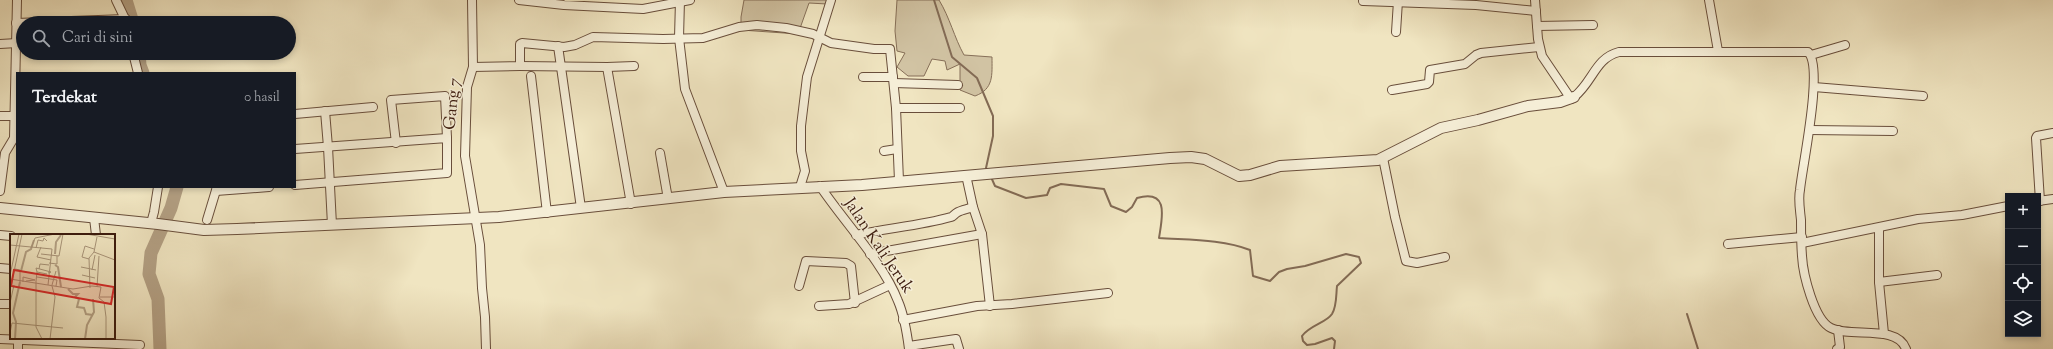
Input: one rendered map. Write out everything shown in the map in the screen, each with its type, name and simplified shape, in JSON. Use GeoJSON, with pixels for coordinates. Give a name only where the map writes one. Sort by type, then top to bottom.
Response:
{"type":"FeatureCollection","features":[{"type":"Feature","properties":{"kind":"street"},"geometry":{"type":"LineString","coordinates":[[16,16],[17,0]]}},
{"type":"Feature","properties":{"kind":"street"},"geometry":{"type":"LineString","coordinates":[[116,0],[124,16]]}},
{"type":"Feature","properties":{"kind":"street"},"geometry":{"type":"LineString","coordinates":[[472,0],[471,32],[473,66]]}},
{"type":"Feature","properties":{"kind":"street"},"geometry":{"type":"LineString","coordinates":[[519,0],[564,5],[643,9],[690,0]]}},
{"type":"Feature","properties":{"kind":"street"},"geometry":{"type":"LineString","coordinates":[[809,186],[801,151],[801,126],[807,77],[832,0]]}},
{"type":"Feature","properties":{"kind":"street"},"geometry":{"type":"LineString","coordinates":[[1535,0],[1539,48],[1542,56],[1572,98]]}},
{"type":"Feature","properties":{"kind":"street"},"geometry":{"type":"LineString","coordinates":[[1709,0],[1718,51]]}},
{"type":"Feature","properties":{"kind":"street"},"geometry":{"type":"LineString","coordinates":[[680,1],[679,38],[687,96],[724,192]]}},
{"type":"Feature","properties":{"kind":"street"},"geometry":{"type":"LineString","coordinates":[[1363,1],[1466,2],[1536,11]]}},
{"type":"Feature","properties":{"kind":"street"},"geometry":{"type":"LineString","coordinates":[[1396,32],[1398,1]]}},
{"type":"Feature","properties":{"kind":"street"},"geometry":{"type":"LineString","coordinates":[[520,66],[521,43],[558,46],[575,45],[593,37],[703,38],[739,27],[757,25],[798,30],[813,34],[831,43],[874,49],[890,49],[896,108],[899,181]]}},
{"type":"Feature","properties":{"kind":"street"},"geometry":{"type":"LineString","coordinates":[[1537,26],[1593,25]]}},
{"type":"Feature","properties":{"kind":"street"},"geometry":{"type":"LineString","coordinates":[[0,44],[16,47]]}},
{"type":"Feature","properties":{"kind":"street"},"geometry":{"type":"LineString","coordinates":[[0,208],[154,223],[204,230],[477,219],[631,204],[724,192],[899,181],[1191,157],[1210,160],[1234,174],[1244,176],[1280,166],[1369,161],[1383,158],[1442,128],[1528,106],[1572,98],[1586,86],[1603,59],[1612,54],[1627,51],[1804,51],[1811,55],[1846,45]]}},
{"type":"Feature","properties":{"kind":"street"},"geometry":{"type":"LineString","coordinates":[[558,46],[581,208]]}},
{"type":"Feature","properties":{"kind":"street"},"geometry":{"type":"LineString","coordinates":[[1392,90],[1427,84],[1429,82],[1430,70],[1460,66],[1481,53],[1539,48]]}},
{"type":"Feature","properties":{"kind":"street"},"geometry":{"type":"LineString","coordinates":[[1811,55],[1814,86],[1810,130],[1799,191],[1806,279],[1812,299],[1826,325],[1838,330],[1884,334],[1898,338],[1904,344],[1906,349]]}},
{"type":"Feature","properties":{"kind":"street"},"geometry":{"type":"LineString","coordinates":[[17,72],[18,60]]}},
{"type":"Feature","properties":{"kind":"street"},"geometry":{"type":"LineString","coordinates":[[135,60],[138,72]]}},
{"type":"Feature","properties":{"kind":"street","name":"Gang 7"},"geometry":{"type":"LineString","coordinates":[[486,349],[485,317],[477,219],[467,180],[465,156],[467,87],[473,66],[560,66],[608,71],[634,66]]}},
{"type":"Feature","properties":{"kind":"street"},"geometry":{"type":"LineString","coordinates":[[608,71],[631,204]]}},
{"type":"Feature","properties":{"kind":"street"},"geometry":{"type":"LineString","coordinates":[[531,76],[547,213]]}},
{"type":"Feature","properties":{"kind":"street"},"geometry":{"type":"LineString","coordinates":[[863,77],[958,85]]}},
{"type":"Feature","properties":{"kind":"street"},"geometry":{"type":"LineString","coordinates":[[1814,86],[1923,96]]}},
{"type":"Feature","properties":{"kind":"street"},"geometry":{"type":"LineString","coordinates":[[0,191],[5,153],[15,138],[14,116],[16,94]]}},
{"type":"Feature","properties":{"kind":"street"},"geometry":{"type":"LineString","coordinates":[[296,185],[447,173],[445,96],[391,98],[396,143]]}},
{"type":"Feature","properties":{"kind":"street"},"geometry":{"type":"LineString","coordinates":[[296,114],[373,107]]}},
{"type":"Feature","properties":{"kind":"street"},"geometry":{"type":"LineString","coordinates":[[896,108],[960,108]]}},
{"type":"Feature","properties":{"kind":"street"},"geometry":{"type":"LineString","coordinates":[[325,111],[332,225]]}},
{"type":"Feature","properties":{"kind":"street"},"geometry":{"type":"LineString","coordinates":[[0,116],[14,116]]}},
{"type":"Feature","properties":{"kind":"street"},"geometry":{"type":"LineString","coordinates":[[1810,130],[1893,131]]}},
{"type":"Feature","properties":{"kind":"street"},"geometry":{"type":"LineString","coordinates":[[2039,193],[2036,137],[2053,133]]}},
{"type":"Feature","properties":{"kind":"street"},"geometry":{"type":"LineString","coordinates":[[296,149],[396,143],[447,138]]}},
{"type":"Feature","properties":{"kind":"street"},"geometry":{"type":"LineString","coordinates":[[884,151],[897,149]]}},
{"type":"Feature","properties":{"kind":"street"},"geometry":{"type":"LineString","coordinates":[[660,153],[668,199]]}},
{"type":"Feature","properties":{"kind":"street"},"geometry":{"type":"LineString","coordinates":[[1383,158],[1405,258],[1417,263],[1445,257]]}},
{"type":"Feature","properties":{"kind":"street"},"geometry":{"type":"LineString","coordinates":[[966,175],[973,207],[982,234],[990,306]]}},
{"type":"Feature","properties":{"kind":"street","name":"Jalan Kali Jeruk"},"geometry":{"type":"LineString","coordinates":[[809,186],[856,235],[890,285],[899,303],[909,347]]}},
{"type":"Feature","properties":{"kind":"street"},"geometry":{"type":"LineString","coordinates":[[154,223],[158,188]]}},
{"type":"Feature","properties":{"kind":"street"},"geometry":{"type":"LineString","coordinates":[[207,220],[217,189],[243,188]]}},
{"type":"Feature","properties":{"kind":"street"},"geometry":{"type":"LineString","coordinates":[[2041,201],[2053,200]]}},
{"type":"Feature","properties":{"kind":"street"},"geometry":{"type":"LineString","coordinates":[[856,235],[883,229],[901,228],[953,217],[956,213],[973,207]]}},
{"type":"Feature","properties":{"kind":"street"},"geometry":{"type":"LineString","coordinates":[[1728,244],[1802,240],[1879,228],[1925,218],[1962,215],[2005,207]]}},
{"type":"Feature","properties":{"kind":"street"},"geometry":{"type":"LineString","coordinates":[[94,218],[96,234]]}},
{"type":"Feature","properties":{"kind":"street"},"geometry":{"type":"LineString","coordinates":[[1879,228],[1879,282],[1884,334]]}},
{"type":"Feature","properties":{"kind":"street"},"geometry":{"type":"LineString","coordinates":[[870,254],[982,234]]}},
{"type":"Feature","properties":{"kind":"street"},"geometry":{"type":"LineString","coordinates":[[0,235],[10,236]]}},
{"type":"Feature","properties":{"kind":"street"},"geometry":{"type":"LineString","coordinates":[[799,286],[806,261],[846,262],[850,266],[854,303]]}},
{"type":"Feature","properties":{"kind":"street"},"geometry":{"type":"LineString","coordinates":[[0,268],[10,269]]}},
{"type":"Feature","properties":{"kind":"street"},"geometry":{"type":"LineString","coordinates":[[1879,282],[1937,275]]}},
{"type":"Feature","properties":{"kind":"street"},"geometry":{"type":"LineString","coordinates":[[819,306],[840,306],[854,303],[890,285]]}},
{"type":"Feature","properties":{"kind":"street"},"geometry":{"type":"LineString","coordinates":[[904,320],[977,306],[990,306],[1108,293]]}},
{"type":"Feature","properties":{"kind":"street"},"geometry":{"type":"LineString","coordinates":[[1837,349],[1840,347],[1838,330]]}},
{"type":"Feature","properties":{"kind":"street"},"geometry":{"type":"LineString","coordinates":[[0,339],[41,343],[140,345]]}},
{"type":"Feature","properties":{"kind":"street"},"geometry":{"type":"LineString","coordinates":[[909,347],[956,339],[959,343],[959,349]]}},
{"type":"Feature","properties":{"kind":"street"},"geometry":{"type":"LineString","coordinates":[[18,340],[18,349]]}},
{"type":"Feature","properties":{"kind":"shaded area"},"geometry":{"type":"Polygon","coordinates":[[[744,0],[829,0],[827,4],[809,3],[798,34],[741,30],[741,17],[744,0]]]}},
{"type":"Feature","properties":{"kind":"shaded area"},"geometry":{"type":"Polygon","coordinates":[[[897,0],[939,0],[964,55],[992,57],[991,81],[986,89],[975,96],[960,90],[960,64],[947,70],[945,61],[932,59],[924,76],[908,76],[897,67],[905,53],[897,51],[895,31],[897,0]]]}},
{"type":"Feature","properties":{"kind":"waterway"},"geometry":{"type":"LineString","coordinates":[[126,0],[131,16]]}},
{"type":"Feature","properties":{"kind":"waterway"},"geometry":{"type":"LineString","coordinates":[[934,0],[952,57],[977,78],[993,116],[993,136],[986,168],[988,171]]}},
{"type":"Feature","properties":{"kind":"waterway"},"geometry":{"type":"LineString","coordinates":[[140,60],[143,72]]}},
{"type":"Feature","properties":{"kind":"waterway"},"geometry":{"type":"LineString","coordinates":[[991,177],[995,186],[1026,198],[1047,195],[1050,188],[1061,184],[1104,189],[1111,206],[1126,212],[1132,207],[1137,198],[1148,196],[1155,198],[1159,201],[1162,207],[1159,238],[1217,242],[1239,246],[1250,250],[1253,276],[1270,281],[1279,272],[1287,269],[1305,266],[1346,254],[1359,257],[1361,263],[1337,286],[1336,304],[1332,314],[1326,320],[1309,329],[1302,336],[1303,341],[1307,345],[1332,338],[1335,341],[1334,349]]}},
{"type":"Feature","properties":{"kind":"waterway"},"geometry":{"type":"LineString","coordinates":[[160,349],[158,299],[149,274],[151,253],[171,208],[177,188]]}},
{"type":"Feature","properties":{"kind":"waterway"},"geometry":{"type":"LineString","coordinates":[[1687,314],[1698,349]]}}]}
